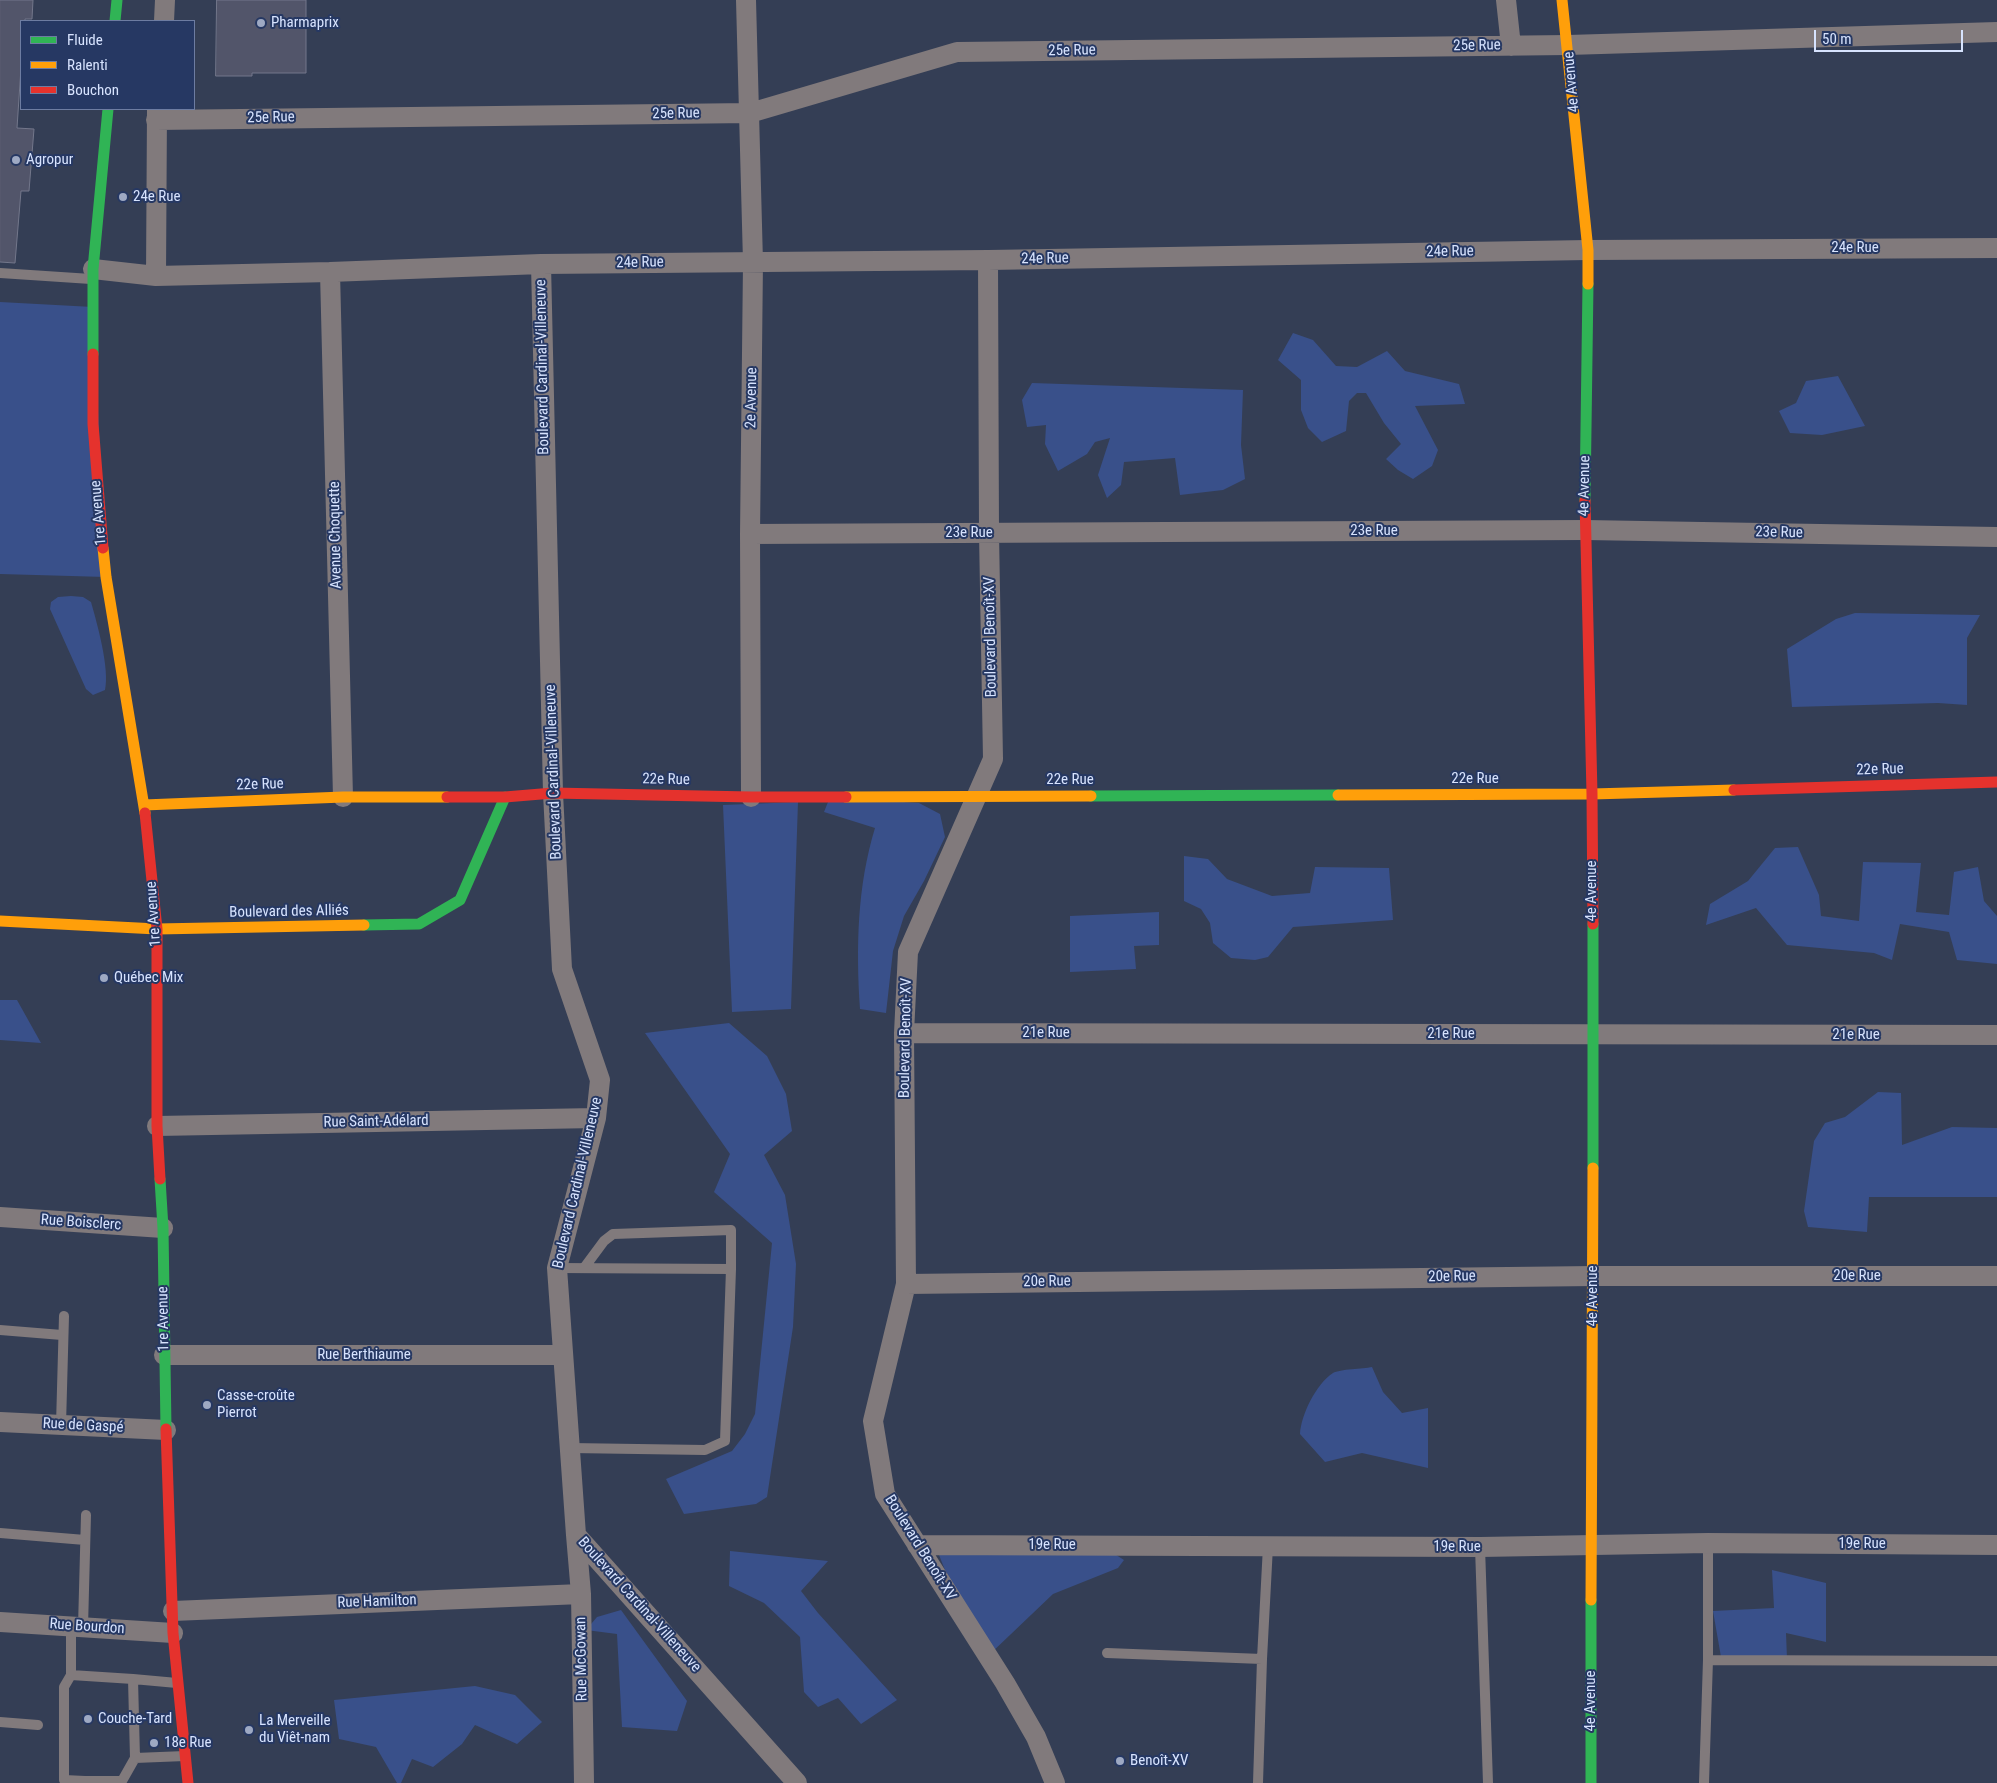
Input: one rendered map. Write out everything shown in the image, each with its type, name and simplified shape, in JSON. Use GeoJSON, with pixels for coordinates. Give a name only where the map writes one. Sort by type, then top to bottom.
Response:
{"type":"FeatureCollection","features":[{"type":"Feature","properties":{"kind":"street"},"geometry":{"type":"LineString","coordinates":[[115,20],[117,0]]}},
{"type":"Feature","properties":{"kind":"street"},"geometry":{"type":"LineString","coordinates":[[164,20],[165,0]]}},
{"type":"Feature","properties":{"kind":"street","name":"2e Avenue"},"geometry":{"type":"LineString","coordinates":[[746,0],[753,262],[750,534],[751,797]]}},
{"type":"Feature","properties":{"kind":"street"},"geometry":{"type":"LineString","coordinates":[[1506,0],[1511,46]]}},
{"type":"Feature","properties":{"kind":"street","name":"4e Avenue"},"geometry":{"type":"LineString","coordinates":[[1562,0],[1588,250],[1585,530],[1592,794],[1594,1276],[1590,1783]]}},
{"type":"Feature","properties":{"kind":"street","name":"25e Rue"},"geometry":{"type":"LineString","coordinates":[[157,114],[750,113],[957,52],[1568,45],[1997,32]]}},
{"type":"Feature","properties":{"kind":"street","name":"1re Avenue"},"geometry":{"type":"LineString","coordinates":[[108,110],[93,274],[93,424],[98,502],[106,577],[144,805],[158,929],[157,1126],[163,1228],[164,1355],[173,1633],[188,1783]]}},
{"type":"Feature","properties":{"kind":"street"},"geometry":{"type":"LineString","coordinates":[[156,276],[157,114]]}},
{"type":"Feature","properties":{"kind":"street","name":"24e Rue"},"geometry":{"type":"LineString","coordinates":[[93,274],[156,276],[541,264],[988,260],[1588,250],[1997,248]]}},
{"type":"Feature","properties":{"kind":"street","name":"Boulevard Benoît-XV"},"geometry":{"type":"LineString","coordinates":[[988,260],[989,533],[993,759],[908,952],[904,1033],[906,1284],[873,1421],[885,1494],[1005,1683],[1036,1737],[1055,1783]]}},
{"type":"Feature","properties":{"kind":"street","name":"Boulevard Cardinal-Villeneuve"},"geometry":{"type":"LineString","coordinates":[[541,264],[553,793],[562,969],[600,1080],[596,1118],[557,1268],[576,1535],[797,1783]]}},
{"type":"Feature","properties":{"kind":"street","name":"Avenue Choquette"},"geometry":{"type":"LineString","coordinates":[[330,272],[343,797]]}},
{"type":"Feature","properties":{"kind":"street","name":"23e Rue"},"geometry":{"type":"LineString","coordinates":[[750,534],[1585,530],[1997,537]]}},
{"type":"Feature","properties":{"kind":"street","name":"22e Rue"},"geometry":{"type":"LineString","coordinates":[[144,805],[343,797],[506,797],[553,793],[751,797],[1592,794],[1997,782]]}},
{"type":"Feature","properties":{"kind":"street","name":"Boulevard des Alliés"},"geometry":{"type":"LineString","coordinates":[[0,921],[158,929],[419,924],[460,900],[506,797]]}},
{"type":"Feature","properties":{"kind":"street","name":"21e Rue"},"geometry":{"type":"LineString","coordinates":[[904,1033],[1997,1035]]}},
{"type":"Feature","properties":{"kind":"street","name":"Rue Saint-Adélard"},"geometry":{"type":"LineString","coordinates":[[157,1126],[596,1118]]}},
{"type":"Feature","properties":{"kind":"street","name":"Rue Boisclerc"},"geometry":{"type":"LineString","coordinates":[[0,1217],[163,1228]]}},
{"type":"Feature","properties":{"kind":"street","name":"20e Rue"},"geometry":{"type":"LineString","coordinates":[[906,1284],[1594,1276],[1997,1276]]}},
{"type":"Feature","properties":{"kind":"street","name":"Rue Berthiaume"},"geometry":{"type":"LineString","coordinates":[[164,1355],[563,1355]]}},
{"type":"Feature","properties":{"kind":"street","name":"Rue de Gaspé"},"geometry":{"type":"LineString","coordinates":[[0,1422],[166,1430]]}},
{"type":"Feature","properties":{"kind":"street","name":"Rue McGowan"},"geometry":{"type":"LineString","coordinates":[[576,1535],[581,1594],[584,1783]]}},
{"type":"Feature","properties":{"kind":"street","name":"19e Rue"},"geometry":{"type":"LineString","coordinates":[[917,1545],[1480,1547],[1708,1543],[1997,1545]]}},
{"type":"Feature","properties":{"kind":"street","name":"Rue Hamilton"},"geometry":{"type":"LineString","coordinates":[[173,1611],[581,1594]]}},
{"type":"Feature","properties":{"kind":"street","name":"Rue Bourdon"},"geometry":{"type":"LineString","coordinates":[[0,1622],[173,1633]]}},
{"type":"Feature","properties":{"kind":"lane"},"geometry":{"type":"LineString","coordinates":[[0,273],[93,274]]}},
{"type":"Feature","properties":{"kind":"lane"},"geometry":{"type":"LineString","coordinates":[[570,1448],[705,1450],[725,1441],[731,1230],[614,1234],[604,1241],[584,1268]]}},
{"type":"Feature","properties":{"kind":"lane"},"geometry":{"type":"LineString","coordinates":[[557,1268],[730,1269]]}},
{"type":"Feature","properties":{"kind":"lane"},"geometry":{"type":"LineString","coordinates":[[61,1425],[64,1316]]}},
{"type":"Feature","properties":{"kind":"lane"},"geometry":{"type":"LineString","coordinates":[[0,1330],[62,1335]]}},
{"type":"Feature","properties":{"kind":"lane"},"geometry":{"type":"LineString","coordinates":[[86,1515],[86,1540],[71,1675],[64,1687],[64,1780],[122,1782],[135,1758],[133,1679]]}},
{"type":"Feature","properties":{"kind":"lane"},"geometry":{"type":"LineString","coordinates":[[0,1533],[86,1540]]}},
{"type":"Feature","properties":{"kind":"lane"},"geometry":{"type":"LineString","coordinates":[[1704,1783],[1708,1660],[1708,1543]]}},
{"type":"Feature","properties":{"kind":"lane"},"geometry":{"type":"LineString","coordinates":[[1258,1783],[1268,1546]]}},
{"type":"Feature","properties":{"kind":"lane"},"geometry":{"type":"LineString","coordinates":[[1480,1547],[1488,1783]]}},
{"type":"Feature","properties":{"kind":"lane"},"geometry":{"type":"LineString","coordinates":[[1107,1653],[1262,1659]]}},
{"type":"Feature","properties":{"kind":"lane"},"geometry":{"type":"LineString","coordinates":[[1708,1660],[1997,1662]]}},
{"type":"Feature","properties":{"kind":"lane"},"geometry":{"type":"LineString","coordinates":[[71,1675],[178,1683]]}},
{"type":"Feature","properties":{"kind":"lane"},"geometry":{"type":"LineString","coordinates":[[0,1722],[38,1724]]}},
{"type":"Feature","properties":{"kind":"lane"},"geometry":{"type":"LineString","coordinates":[[135,1758],[185,1756]]}},
{"type":"Feature","properties":{"kind":"shaded area"},"geometry":{"type":"Polygon","coordinates":[[[0,302],[93,307],[106,577],[0,574],[0,302]]]}},
{"type":"Feature","properties":{"kind":"shaded area"},"geometry":{"type":"Polygon","coordinates":[[[1293,333],[1313,340],[1336,366],[1357,367],[1387,351],[1405,371],[1459,384],[1465,404],[1415,406],[1438,450],[1432,466],[1413,479],[1398,470],[1386,459],[1401,444],[1384,423],[1366,393],[1357,393],[1349,401],[1346,431],[1322,442],[1308,428],[1301,410],[1301,380],[1278,360],[1293,333]]]}},
{"type":"Feature","properties":{"kind":"shaded area"},"geometry":{"type":"Polygon","coordinates":[[[1838,376],[1865,426],[1822,435],[1790,433],[1779,411],[1796,403],[1806,381],[1838,376]]]}},
{"type":"Feature","properties":{"kind":"shaded area"},"geometry":{"type":"Polygon","coordinates":[[[1032,383],[1243,390],[1241,445],[1245,479],[1223,490],[1180,495],[1175,458],[1124,462],[1121,485],[1107,498],[1098,475],[1110,438],[1095,442],[1087,454],[1058,471],[1045,444],[1046,425],[1027,427],[1022,400],[1032,383]]]}},
{"type":"Feature","properties":{"kind":"shaded area"},"geometry":{"type":"Polygon","coordinates":[[[58,597],[83,597],[91,602],[99,634],[106,670],[106,681],[105,690],[93,695],[86,689],[50,609],[51,602],[58,597]]]}},
{"type":"Feature","properties":{"kind":"shaded area"},"geometry":{"type":"Polygon","coordinates":[[[1855,613],[1980,615],[1967,638],[1967,705],[1938,703],[1792,707],[1787,649],[1836,619],[1855,613]]]}},
{"type":"Feature","properties":{"kind":"shaded area"},"geometry":{"type":"Polygon","coordinates":[[[830,797],[919,803],[940,814],[945,837],[924,881],[904,916],[893,951],[886,1013],[860,1009],[859,918],[864,873],[875,828],[824,812],[830,797]]]}},
{"type":"Feature","properties":{"kind":"shaded area"},"geometry":{"type":"Polygon","coordinates":[[[798,802],[791,1009],[732,1012],[723,805],[798,802]]]}},
{"type":"Feature","properties":{"kind":"shaded area"},"geometry":{"type":"Polygon","coordinates":[[[1798,847],[1819,895],[1821,916],[1859,921],[1863,862],[1921,863],[1916,912],[1949,915],[1954,872],[1978,867],[1984,901],[1997,916],[1997,964],[1957,960],[1949,932],[1900,924],[1892,960],[1874,953],[1787,945],[1756,908],[1706,925],[1710,904],[1748,881],[1775,848],[1798,847]]]}},
{"type":"Feature","properties":{"kind":"shaded area"},"geometry":{"type":"Polygon","coordinates":[[[1184,856],[1208,859],[1227,879],[1272,896],[1310,893],[1315,867],[1389,868],[1393,920],[1293,927],[1268,957],[1255,960],[1231,958],[1213,943],[1210,923],[1201,909],[1184,901],[1184,856]]]}},
{"type":"Feature","properties":{"kind":"shaded area"},"geometry":{"type":"Polygon","coordinates":[[[1159,912],[1159,945],[1134,946],[1136,969],[1070,972],[1070,916],[1159,912]]]}},
{"type":"Feature","properties":{"kind":"shaded area"},"geometry":{"type":"Polygon","coordinates":[[[0,1000],[17,1000],[41,1043],[0,1040],[0,1000]]]}},
{"type":"Feature","properties":{"kind":"shaded area"},"geometry":{"type":"Polygon","coordinates":[[[729,1023],[767,1056],[786,1094],[792,1131],[764,1155],[785,1195],[796,1264],[793,1327],[767,1497],[756,1504],[684,1514],[666,1479],[732,1451],[745,1434],[755,1414],[772,1243],[714,1192],[730,1154],[645,1033],[729,1023]]]}},
{"type":"Feature","properties":{"kind":"shaded area"},"geometry":{"type":"Polygon","coordinates":[[[1878,1092],[1901,1093],[1902,1145],[1952,1127],[1997,1128],[1997,1197],[1869,1197],[1867,1232],[1808,1227],[1804,1211],[1814,1141],[1825,1123],[1845,1117],[1878,1092]]]}},
{"type":"Feature","properties":{"kind":"shaded area"},"geometry":{"type":"Polygon","coordinates":[[[1372,1367],[1383,1392],[1402,1413],[1428,1408],[1428,1468],[1362,1453],[1325,1462],[1300,1434],[1303,1418],[1310,1400],[1327,1378],[1336,1372],[1372,1367]]]}},
{"type":"Feature","properties":{"kind":"shaded area"},"geometry":{"type":"Polygon","coordinates":[[[968,1548],[1110,1551],[1124,1560],[1118,1568],[1053,1594],[989,1655],[953,1590],[939,1555],[968,1548]]]}},
{"type":"Feature","properties":{"kind":"shaded area"},"geometry":{"type":"Polygon","coordinates":[[[730,1551],[828,1561],[801,1591],[818,1613],[897,1700],[861,1724],[838,1698],[818,1707],[804,1692],[800,1637],[764,1603],[729,1586],[730,1551]]]}},
{"type":"Feature","properties":{"kind":"shaded area"},"geometry":{"type":"Polygon","coordinates":[[[1772,1570],[1826,1583],[1826,1642],[1786,1633],[1787,1659],[1721,1657],[1713,1611],[1774,1608],[1772,1570]]]}},
{"type":"Feature","properties":{"kind":"shaded area"},"geometry":{"type":"Polygon","coordinates":[[[621,1610],[687,1701],[677,1731],[622,1727],[617,1634],[586,1630],[597,1617],[621,1610]]]}},
{"type":"Feature","properties":{"kind":"shaded area"},"geometry":{"type":"Polygon","coordinates":[[[475,1686],[515,1695],[542,1722],[517,1744],[475,1725],[462,1744],[433,1767],[412,1759],[401,1783],[397,1783],[376,1747],[339,1739],[334,1700],[475,1686]]]}},
{"type":"Feature","properties":{"kind":"building","name":"Agropur"},"geometry":{"type":"Polygon","coordinates":[[[0,0],[33,0],[32,19],[20,20],[20,83],[17,128],[34,129],[29,191],[21,191],[15,263],[0,262],[0,0]]]}},
{"type":"Feature","properties":{"kind":"building","name":"Pharmaprix"},"geometry":{"type":"Polygon","coordinates":[[[217,0],[306,0],[306,73],[252,73],[252,76],[216,76],[217,0]]]}},
{"type":"Feature","properties":{"kind":"traffic: fast"},"geometry":{"type":"LineString","coordinates":[[115,20],[117,0]]}},
{"type":"Feature","properties":{"kind":"traffic: fast"},"geometry":{"type":"LineString","coordinates":[[93,354],[93,269],[108,110]]}},
{"type":"Feature","properties":{"kind":"traffic: fast"},"geometry":{"type":"LineString","coordinates":[[1585,500],[1588,284]]}},
{"type":"Feature","properties":{"kind":"traffic: fast"},"geometry":{"type":"LineString","coordinates":[[1091,796],[1338,795]]}},
{"type":"Feature","properties":{"kind":"traffic: fast"},"geometry":{"type":"LineString","coordinates":[[364,925],[419,924],[460,900],[505,797]]}},
{"type":"Feature","properties":{"kind":"traffic: fast"},"geometry":{"type":"LineString","coordinates":[[1593,924],[1593,1168]]}},
{"type":"Feature","properties":{"kind":"traffic: fast"},"geometry":{"type":"LineString","coordinates":[[160,1179],[163,1228],[166,1429]]}},
{"type":"Feature","properties":{"kind":"traffic: fast"},"geometry":{"type":"LineString","coordinates":[[1591,1600],[1591,1783]]}},
{"type":"Feature","properties":{"kind":"traffic: slow"},"geometry":{"type":"LineString","coordinates":[[1562,0],[1588,250],[1588,284]]}},
{"type":"Feature","properties":{"kind":"traffic: slow"},"geometry":{"type":"LineString","coordinates":[[103,548],[106,577],[145,813]]}},
{"type":"Feature","properties":{"kind":"traffic: slow"},"geometry":{"type":"LineString","coordinates":[[1338,795],[1592,794],[1734,790]]}},
{"type":"Feature","properties":{"kind":"traffic: slow"},"geometry":{"type":"LineString","coordinates":[[846,797],[1091,796]]}},
{"type":"Feature","properties":{"kind":"traffic: slow"},"geometry":{"type":"LineString","coordinates":[[144,805],[343,797],[447,797]]}},
{"type":"Feature","properties":{"kind":"traffic: slow"},"geometry":{"type":"LineString","coordinates":[[0,921],[157,929],[364,925]]}},
{"type":"Feature","properties":{"kind":"traffic: slow"},"geometry":{"type":"LineString","coordinates":[[1591,1600],[1593,1168]]}},
{"type":"Feature","properties":{"kind":"traffic: jam"},"geometry":{"type":"LineString","coordinates":[[93,354],[93,424],[103,548]]}},
{"type":"Feature","properties":{"kind":"traffic: jam"},"geometry":{"type":"LineString","coordinates":[[1585,500],[1593,924]]}},
{"type":"Feature","properties":{"kind":"traffic: jam"},"geometry":{"type":"LineString","coordinates":[[1734,790],[1997,782]]}},
{"type":"Feature","properties":{"kind":"traffic: jam"},"geometry":{"type":"LineString","coordinates":[[447,797],[505,797],[553,793],[846,797]]}},
{"type":"Feature","properties":{"kind":"traffic: jam"},"geometry":{"type":"LineString","coordinates":[[145,813],[157,929],[157,1126],[160,1179]]}},
{"type":"Feature","properties":{"kind":"traffic: jam"},"geometry":{"type":"LineString","coordinates":[[166,1429],[173,1633],[188,1783]]}},
{"type":"Feature","properties":{"kind":"place","name":"Pharmaprix"},"geometry":{"type":"Point","coordinates":[261,23]}},
{"type":"Feature","properties":{"kind":"place","name":"Agropur"},"geometry":{"type":"Point","coordinates":[16,160]}},
{"type":"Feature","properties":{"kind":"place","name":"24e Rue"},"geometry":{"type":"Point","coordinates":[123,197]}},
{"type":"Feature","properties":{"kind":"place","name":"Québec Mix"},"geometry":{"type":"Point","coordinates":[104,978]}},
{"type":"Feature","properties":{"kind":"place","name":"Casse-croûte Pierrot"},"geometry":{"type":"Point","coordinates":[207,1405]}},
{"type":"Feature","properties":{"kind":"place","name":"Couche-Tard"},"geometry":{"type":"Point","coordinates":[88,1719]}},
{"type":"Feature","properties":{"kind":"place","name":"La Merveille du Viêt-nam"},"geometry":{"type":"Point","coordinates":[249,1730]}},
{"type":"Feature","properties":{"kind":"place","name":"18e Rue"},"geometry":{"type":"Point","coordinates":[154,1743]}},
{"type":"Feature","properties":{"kind":"place","name":"Benoît-XV"},"geometry":{"type":"Point","coordinates":[1120,1761]}}]}
